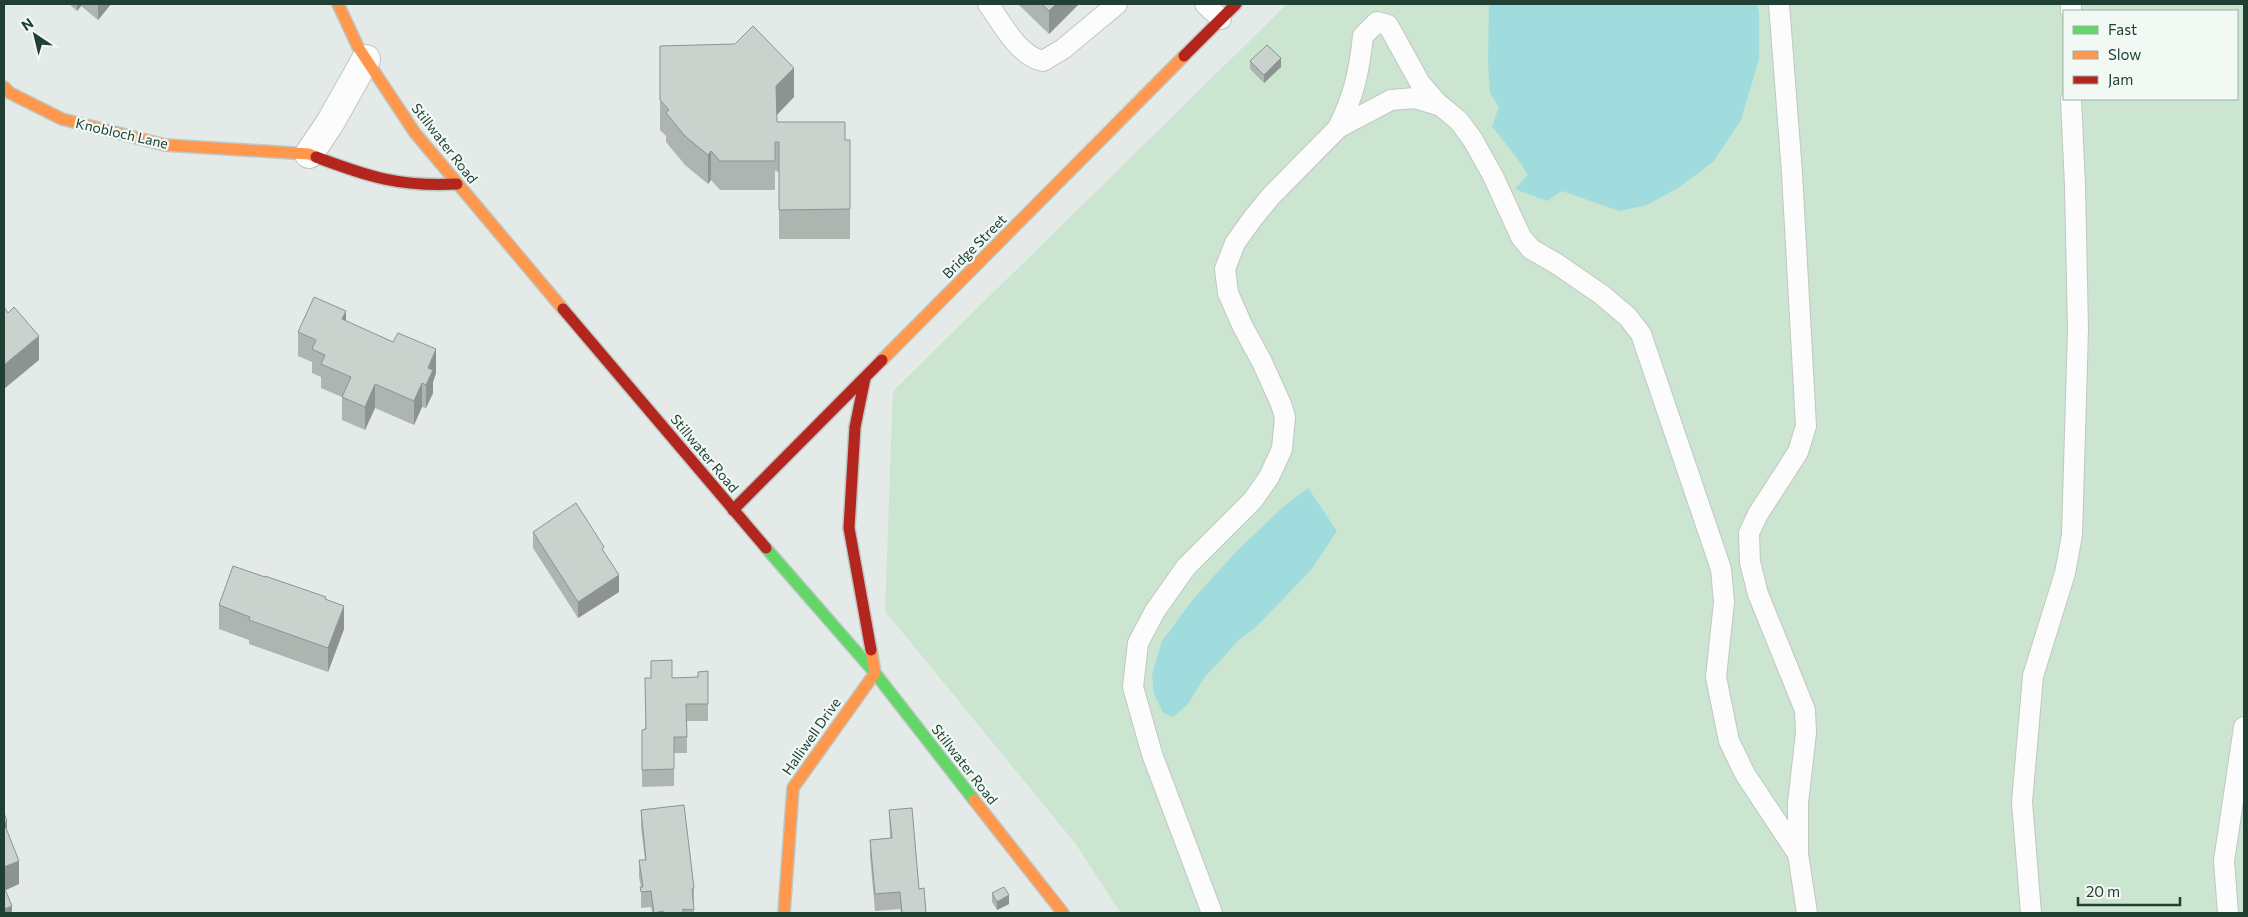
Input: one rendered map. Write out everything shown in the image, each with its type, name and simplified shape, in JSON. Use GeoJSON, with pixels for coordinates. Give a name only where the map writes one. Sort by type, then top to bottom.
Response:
{"type":"FeatureCollection","features":[{"type":"Feature","properties":{"kind":"main road","name":"Stillwater Road"},"geometry":{"type":"LineString","coordinates":[[338,4],[358,47],[415,133],[733,510],[875,673],[1063,913]]}},
{"type":"Feature","properties":{"kind":"main road","name":"Bridge Street"},"geometry":{"type":"LineString","coordinates":[[733,510],[1236,4]]}},
{"type":"Feature","properties":{"kind":"main road","name":"Knobloch Lane"},"geometry":{"type":"LineString","coordinates":[[4,87],[10,93],[62,119],[165,145],[309,154],[364,175],[405,184],[424,186],[457,184]]}},
{"type":"Feature","properties":{"kind":"main road"},"geometry":{"type":"LineString","coordinates":[[865,378],[855,427],[849,528],[875,673]]}},
{"type":"Feature","properties":{"kind":"main road","name":"Halliwell Drive"},"geometry":{"type":"LineString","coordinates":[[784,913],[793,788],[875,673]]}},
{"type":"Feature","properties":{"kind":"street"},"geometry":{"type":"LineString","coordinates":[[309,154],[330,123],[366,60]]}},
{"type":"Feature","properties":{"kind":"lane"},"geometry":{"type":"LineString","coordinates":[[988,4],[1021,49],[1033,59],[1043,61],[1063,49],[1117,4]]}},
{"type":"Feature","properties":{"kind":"lane"},"geometry":{"type":"LineString","coordinates":[[1206,4],[1221,19]]}},
{"type":"Feature","properties":{"kind":"lane"},"geometry":{"type":"LineString","coordinates":[[1779,4],[1791,164],[1806,426],[1798,452],[1758,514],[1749,533],[1750,562],[1758,594],[1805,710],[1806,733],[1798,804],[1798,854],[1807,913]]}},
{"type":"Feature","properties":{"kind":"lane"},"geometry":{"type":"LineString","coordinates":[[1212,913],[1152,754],[1133,688],[1138,643],[1155,611],[1186,567],[1252,500],[1269,477],[1282,449],[1285,417],[1281,404],[1228,292],[1225,269],[1235,243],[1265,203],[1338,128],[1351,102],[1359,72],[1363,36],[1377,22],[1388,25],[1420,83],[1441,106],[1459,121],[1473,140],[1493,176],[1520,237],[1531,250],[1557,264],[1602,295],[1628,317],[1641,334],[1721,569],[1724,602],[1716,677],[1729,741],[1746,774],[1798,854]]}},
{"type":"Feature","properties":{"kind":"lane"},"geometry":{"type":"LineString","coordinates":[[1338,128],[1391,100],[1415,98],[1441,106]]}},
{"type":"Feature","properties":{"kind":"lane"},"geometry":{"type":"LineString","coordinates":[[2031,913],[2022,802],[2033,676],[2065,573],[2072,535],[2078,329],[2071,100]]}},
{"type":"Feature","properties":{"kind":"lane"},"geometry":{"type":"LineString","coordinates":[[2228,913],[2224,860],[2244,727]]}},
{"type":"Feature","properties":{"kind":"green space"},"geometry":{"type":"Polygon","coordinates":[[[1287,4],[2244,4],[2244,913],[1121,913],[1075,843],[885,611],[893,391],[1287,4]]]}},
{"type":"Feature","properties":{"kind":"water"},"geometry":{"type":"Polygon","coordinates":[[[1489,4],[1757,4],[1759,12],[1759,59],[1741,120],[1713,162],[1678,188],[1647,205],[1619,211],[1562,191],[1547,201],[1515,189],[1528,175],[1492,126],[1499,107],[1490,93],[1488,64],[1489,4]]]}},
{"type":"Feature","properties":{"kind":"water"},"geometry":{"type":"Polygon","coordinates":[[[1308,488],[1337,531],[1311,570],[1255,628],[1240,639],[1204,678],[1188,704],[1173,717],[1163,713],[1154,694],[1152,674],[1162,641],[1194,598],[1236,552],[1283,507],[1308,488]]]}},
{"type":"Feature","properties":{"kind":"building"},"geometry":{"type":"Polygon","coordinates":[[[1042,4],[1056,4],[1049,11],[1042,4]]]}},
{"type":"Feature","properties":{"kind":"building"},"geometry":{"type":"Polygon","coordinates":[[[753,26],[794,68],[776,86],[777,122],[845,122],[845,140],[850,140],[850,209],[779,210],[779,142],[775,142],[775,161],[720,161],[711,151],[708,155],[685,136],[666,113],[669,110],[660,100],[660,46],[735,44],[753,26]]]}},
{"type":"Feature","properties":{"kind":"building"},"geometry":{"type":"Polygon","coordinates":[[[1267,45],[1281,58],[1264,75],[1250,61],[1267,45]]]}},
{"type":"Feature","properties":{"kind":"building"},"geometry":{"type":"Polygon","coordinates":[[[314,297],[346,311],[342,319],[393,342],[398,333],[436,349],[428,368],[433,370],[426,385],[422,383],[414,401],[375,384],[365,407],[342,397],[351,377],[321,364],[325,355],[312,349],[316,340],[298,332],[314,297]]]}},
{"type":"Feature","properties":{"kind":"building"},"geometry":{"type":"Polygon","coordinates":[[[4,307],[8,313],[14,307],[39,336],[4,365],[4,307]]]}},
{"type":"Feature","properties":{"kind":"building"},"geometry":{"type":"Polygon","coordinates":[[[576,503],[619,575],[578,602],[533,532],[576,503]]]}},
{"type":"Feature","properties":{"kind":"building"},"geometry":{"type":"Polygon","coordinates":[[[233,566],[326,597],[325,599],[344,606],[328,648],[249,620],[250,617],[219,605],[233,566]]]}},
{"type":"Feature","properties":{"kind":"building"},"geometry":{"type":"Polygon","coordinates":[[[672,660],[672,678],[698,677],[698,672],[708,671],[708,704],[686,704],[687,737],[674,737],[674,769],[642,770],[642,730],[646,729],[645,678],[651,678],[651,661],[672,660]]]}},
{"type":"Feature","properties":{"kind":"building"},"geometry":{"type":"Polygon","coordinates":[[[684,805],[694,888],[692,889],[694,910],[683,909],[683,913],[663,913],[663,911],[654,913],[651,891],[641,892],[640,887],[643,887],[639,860],[646,860],[641,810],[684,805]]]}},
{"type":"Feature","properties":{"kind":"building"},"geometry":{"type":"Polygon","coordinates":[[[912,808],[919,889],[924,888],[926,913],[902,913],[900,892],[875,894],[870,840],[892,838],[889,810],[912,808]]]}},
{"type":"Feature","properties":{"kind":"building"},"geometry":{"type":"Polygon","coordinates":[[[4,823],[19,861],[4,867],[4,823]]]}},
{"type":"Feature","properties":{"kind":"building"},"geometry":{"type":"Polygon","coordinates":[[[4,887],[12,906],[4,909],[4,887]]]}},
{"type":"Feature","properties":{"kind":"building"},"geometry":{"type":"Polygon","coordinates":[[[1004,887],[1009,895],[997,902],[992,893],[1004,887]]]}},
{"type":"Feature","properties":{"kind":"traffic: fast"},"geometry":{"type":"LineString","coordinates":[[766,548],[875,673],[974,800]]}},
{"type":"Feature","properties":{"kind":"traffic: slow"},"geometry":{"type":"LineString","coordinates":[[338,4],[358,47],[415,133],[563,309]]}},
{"type":"Feature","properties":{"kind":"traffic: slow"},"geometry":{"type":"LineString","coordinates":[[882,360],[1184,56]]}},
{"type":"Feature","properties":{"kind":"traffic: slow"},"geometry":{"type":"LineString","coordinates":[[4,87],[10,93],[62,119],[165,145],[309,154],[316,157]]}},
{"type":"Feature","properties":{"kind":"traffic: slow"},"geometry":{"type":"LineString","coordinates":[[784,913],[793,788],[875,673],[871,650]]}},
{"type":"Feature","properties":{"kind":"traffic: slow"},"geometry":{"type":"LineString","coordinates":[[974,800],[1063,913]]}},
{"type":"Feature","properties":{"kind":"traffic: jam"},"geometry":{"type":"LineString","coordinates":[[1184,56],[1236,4]]}},
{"type":"Feature","properties":{"kind":"traffic: jam"},"geometry":{"type":"LineString","coordinates":[[316,157],[385,179],[418,184],[457,184]]}},
{"type":"Feature","properties":{"kind":"traffic: jam"},"geometry":{"type":"LineString","coordinates":[[563,309],[766,548]]}},
{"type":"Feature","properties":{"kind":"traffic: jam"},"geometry":{"type":"LineString","coordinates":[[733,510],[882,360]]}},
{"type":"Feature","properties":{"kind":"traffic: jam"},"geometry":{"type":"LineString","coordinates":[[865,378],[855,427],[849,528],[871,650]]}}]}
